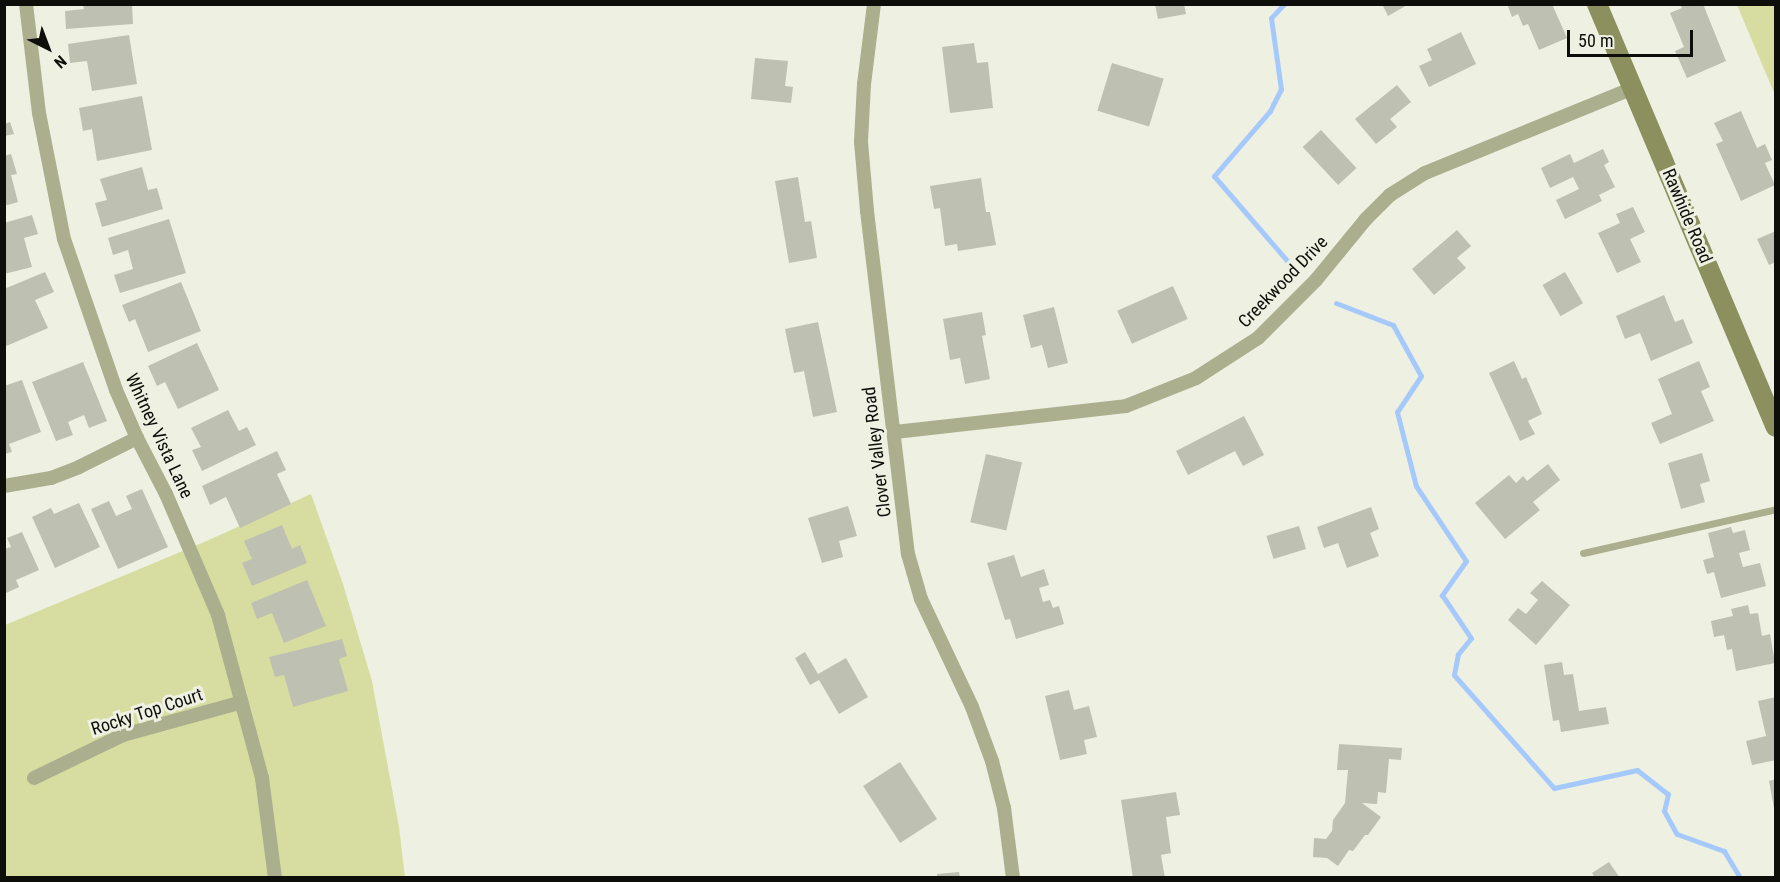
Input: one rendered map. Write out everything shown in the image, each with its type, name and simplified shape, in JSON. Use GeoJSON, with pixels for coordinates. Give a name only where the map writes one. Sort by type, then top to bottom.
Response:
{"type":"FeatureCollection","features":[{"type":"Feature","properties":{"kind":"street","name":"Whitney Vista Lane"},"geometry":{"type":"LineString","coordinates":[[26,4],[39,113],[64,239],[91,321],[137,438],[166,494],[218,615],[262,778],[275,878]]}},
{"type":"Feature","properties":{"kind":"street","name":"Clover Valley Road"},"geometry":{"type":"LineString","coordinates":[[874,4],[864,84],[861,142],[883,349],[909,554],[921,598],[972,707],[992,761],[1005,808],[1013,878]]}},
{"type":"Feature","properties":{"kind":"street","name":"Rawhide Road"},"geometry":{"type":"LineString","coordinates":[[1597,4],[1776,427]]}},
{"type":"Feature","properties":{"kind":"street","name":"Creekwood Drive"},"geometry":{"type":"LineString","coordinates":[[895,432],[1126,406],[1196,378],[1258,339],[1316,280],[1366,219],[1390,195],[1425,174],[1633,88]]}},
{"type":"Feature","properties":{"kind":"street"},"geometry":{"type":"LineString","coordinates":[[4,486],[51,478],[79,467],[137,438]]}},
{"type":"Feature","properties":{"kind":"street","name":"Rocky Top Court"},"geometry":{"type":"LineString","coordinates":[[34,778],[123,735],[242,702]]}},
{"type":"Feature","properties":{"kind":"lane"},"geometry":{"type":"LineString","coordinates":[[1583,553],[1776,509]]}},
{"type":"Feature","properties":{"kind":"green space"},"geometry":{"type":"Polygon","coordinates":[[[1737,5],[1775,5],[1775,95],[1737,5]]]}},
{"type":"Feature","properties":{"kind":"green space"},"geometry":{"type":"Polygon","coordinates":[[[311,494],[343,584],[372,681],[399,827],[405,877],[5,878],[5,625],[202,543],[311,494]]]}},
{"type":"Feature","properties":{"kind":"building"},"geometry":{"type":"Polygon","coordinates":[[[83,4],[132,4],[133,24],[66,29],[65,11],[84,9],[83,4]]]}},
{"type":"Feature","properties":{"kind":"building"},"geometry":{"type":"Polygon","coordinates":[[[1155,4],[1184,4],[1186,14],[1158,19],[1155,4]]]}},
{"type":"Feature","properties":{"kind":"building"},"geometry":{"type":"Polygon","coordinates":[[[1382,4],[1409,4],[1388,16],[1382,4]]]}},
{"type":"Feature","properties":{"kind":"building"},"geometry":{"type":"Polygon","coordinates":[[[1507,4],[1552,4],[1567,38],[1539,50],[1528,24],[1523,26],[1518,14],[1512,17],[1507,4]]]}},
{"type":"Feature","properties":{"kind":"building"},"geometry":{"type":"Polygon","coordinates":[[[1680,4],[1703,4],[1726,61],[1687,78],[1675,51],[1684,47],[1670,13],[1682,8],[1680,4]]]}},
{"type":"Feature","properties":{"kind":"building"},"geometry":{"type":"Polygon","coordinates":[[[1461,32],[1476,64],[1429,87],[1419,66],[1432,60],[1427,49],[1461,32]]]}},
{"type":"Feature","properties":{"kind":"building"},"geometry":{"type":"Polygon","coordinates":[[[129,35],[137,84],[92,91],[87,61],[70,63],[68,44],[129,35]]]}},
{"type":"Feature","properties":{"kind":"building"},"geometry":{"type":"Polygon","coordinates":[[[974,43],[977,63],[988,62],[993,108],[950,113],[942,47],[974,43]]]}},
{"type":"Feature","properties":{"kind":"building"},"geometry":{"type":"Polygon","coordinates":[[[755,58],[788,61],[785,86],[793,87],[791,103],[751,99],[755,58]]]}},
{"type":"Feature","properties":{"kind":"building"},"geometry":{"type":"Polygon","coordinates":[[[1112,63],[1164,79],[1149,127],[1097,111],[1112,63]]]}},
{"type":"Feature","properties":{"kind":"building"},"geometry":{"type":"Polygon","coordinates":[[[1397,85],[1411,102],[1390,119],[1397,127],[1376,144],[1355,119],[1397,85]]]}},
{"type":"Feature","properties":{"kind":"building"},"geometry":{"type":"Polygon","coordinates":[[[142,96],[152,150],[97,161],[92,129],[83,131],[79,108],[142,96]]]}},
{"type":"Feature","properties":{"kind":"building"},"geometry":{"type":"Polygon","coordinates":[[[1741,111],[1757,148],[1765,144],[1772,160],[1765,163],[1775,185],[1741,201],[1716,144],[1723,141],[1714,123],[1741,111]]]}},
{"type":"Feature","properties":{"kind":"building"},"geometry":{"type":"Polygon","coordinates":[[[10,122],[14,134],[4,136],[4,124],[10,122]]]}},
{"type":"Feature","properties":{"kind":"building"},"geometry":{"type":"Polygon","coordinates":[[[1321,130],[1356,168],[1338,185],[1303,147],[1321,130]]]}},
{"type":"Feature","properties":{"kind":"building"},"geometry":{"type":"Polygon","coordinates":[[[1603,149],[1609,162],[1604,165],[1615,187],[1599,195],[1602,201],[1565,219],[1556,200],[1579,189],[1573,177],[1550,188],[1541,168],[1570,154],[1574,163],[1603,149]]]}},
{"type":"Feature","properties":{"kind":"building"},"geometry":{"type":"Polygon","coordinates":[[[11,154],[17,174],[11,175],[18,202],[4,206],[4,156],[11,154]]]}},
{"type":"Feature","properties":{"kind":"building"},"geometry":{"type":"Polygon","coordinates":[[[142,167],[148,190],[157,188],[163,209],[102,227],[95,203],[107,200],[100,179],[142,167]]]}},
{"type":"Feature","properties":{"kind":"building"},"geometry":{"type":"Polygon","coordinates":[[[798,177],[805,222],[811,221],[817,258],[789,263],[775,181],[798,177]]]}},
{"type":"Feature","properties":{"kind":"building"},"geometry":{"type":"Polygon","coordinates":[[[981,178],[986,212],[990,212],[996,245],[958,251],[957,244],[945,246],[940,208],[934,209],[930,186],[981,178]]]}},
{"type":"Feature","properties":{"kind":"building"},"geometry":{"type":"Polygon","coordinates":[[[1633,207],[1645,232],[1630,239],[1641,262],[1617,273],[1598,233],[1620,223],[1616,214],[1633,207]]]}},
{"type":"Feature","properties":{"kind":"building"},"geometry":{"type":"Polygon","coordinates":[[[32,215],[38,234],[24,238],[32,267],[4,274],[4,223],[32,215]]]}},
{"type":"Feature","properties":{"kind":"building"},"geometry":{"type":"Polygon","coordinates":[[[169,219],[186,273],[120,293],[114,275],[133,269],[128,250],[113,255],[108,238],[169,219]]]}},
{"type":"Feature","properties":{"kind":"building"},"geometry":{"type":"Polygon","coordinates":[[[1457,230],[1471,246],[1457,258],[1466,268],[1434,295],[1412,269],[1457,230]]]}},
{"type":"Feature","properties":{"kind":"building"},"geometry":{"type":"Polygon","coordinates":[[[1776,231],[1776,262],[1769,265],[1757,239],[1776,231]]]}},
{"type":"Feature","properties":{"kind":"building"},"geometry":{"type":"Polygon","coordinates":[[[45,272],[54,292],[35,300],[48,328],[4,347],[4,289],[45,272]]]}},
{"type":"Feature","properties":{"kind":"building"},"geometry":{"type":"Polygon","coordinates":[[[1565,272],[1583,303],[1560,316],[1542,285],[1565,272]]]}},
{"type":"Feature","properties":{"kind":"building"},"geometry":{"type":"Polygon","coordinates":[[[181,282],[201,331],[148,352],[135,319],[129,322],[122,305],[181,282]]]}},
{"type":"Feature","properties":{"kind":"building"},"geometry":{"type":"Polygon","coordinates":[[[1173,286],[1188,319],[1132,344],[1117,311],[1173,286]]]}},
{"type":"Feature","properties":{"kind":"building"},"geometry":{"type":"Polygon","coordinates":[[[1664,295],[1675,322],[1683,319],[1693,343],[1651,361],[1640,333],[1625,339],[1616,316],[1664,295]]]}},
{"type":"Feature","properties":{"kind":"building"},"geometry":{"type":"Polygon","coordinates":[[[1054,307],[1068,363],[1048,368],[1042,345],[1031,348],[1023,315],[1054,307]]]}},
{"type":"Feature","properties":{"kind":"building"},"geometry":{"type":"Polygon","coordinates":[[[982,312],[986,335],[982,336],[990,379],[965,384],[960,358],[950,360],[943,319],[982,312]]]}},
{"type":"Feature","properties":{"kind":"building"},"geometry":{"type":"Polygon","coordinates":[[[818,322],[837,412],[813,417],[804,371],[794,373],[785,329],[818,322]]]}},
{"type":"Feature","properties":{"kind":"building"},"geometry":{"type":"Polygon","coordinates":[[[197,343],[219,390],[178,409],[165,382],[157,386],[148,366],[197,343]]]}},
{"type":"Feature","properties":{"kind":"building"},"geometry":{"type":"Polygon","coordinates":[[[1514,361],[1522,379],[1526,377],[1542,414],[1528,421],[1535,434],[1520,441],[1489,373],[1514,361]]]}},
{"type":"Feature","properties":{"kind":"building"},"geometry":{"type":"Polygon","coordinates":[[[1699,361],[1710,387],[1701,391],[1714,421],[1660,444],[1651,423],[1672,414],[1658,379],[1699,361]]]}},
{"type":"Feature","properties":{"kind":"building"},"geometry":{"type":"Polygon","coordinates":[[[83,362],[107,421],[89,428],[84,415],[68,422],[73,435],[56,441],[32,382],[83,362]]]}},
{"type":"Feature","properties":{"kind":"building"},"geometry":{"type":"Polygon","coordinates":[[[22,380],[41,432],[9,444],[12,452],[4,454],[4,386],[22,380]]]}},
{"type":"Feature","properties":{"kind":"building"},"geometry":{"type":"Polygon","coordinates":[[[228,410],[239,431],[247,427],[256,445],[202,471],[192,450],[201,447],[191,428],[228,410]]]}},
{"type":"Feature","properties":{"kind":"building"},"geometry":{"type":"Polygon","coordinates":[[[1244,416],[1264,455],[1243,466],[1235,451],[1188,475],[1176,451],[1244,416]]]}},
{"type":"Feature","properties":{"kind":"building"},"geometry":{"type":"Polygon","coordinates":[[[277,451],[286,470],[277,474],[291,504],[240,528],[226,497],[210,505],[202,486],[277,451]]]}},
{"type":"Feature","properties":{"kind":"building"},"geometry":{"type":"Polygon","coordinates":[[[1702,453],[1710,481],[1700,484],[1705,502],[1681,509],[1668,463],[1702,453]]]}},
{"type":"Feature","properties":{"kind":"building"},"geometry":{"type":"Polygon","coordinates":[[[986,454],[1022,462],[1006,531],[970,522],[986,454]]]}},
{"type":"Feature","properties":{"kind":"building"},"geometry":{"type":"Polygon","coordinates":[[[1548,464],[1560,480],[1533,502],[1540,510],[1505,539],[1475,503],[1509,475],[1516,483],[1523,476],[1527,481],[1548,464]]]}},
{"type":"Feature","properties":{"kind":"building"},"geometry":{"type":"Polygon","coordinates":[[[142,489],[168,547],[118,569],[91,509],[109,501],[116,516],[132,509],[126,496],[142,489]]]}},
{"type":"Feature","properties":{"kind":"building"},"geometry":{"type":"Polygon","coordinates":[[[79,503],[100,547],[55,568],[32,517],[51,508],[54,514],[79,503]]]}},
{"type":"Feature","properties":{"kind":"building"},"geometry":{"type":"Polygon","coordinates":[[[848,506],[857,536],[839,541],[843,557],[822,563],[808,518],[848,506]]]}},
{"type":"Feature","properties":{"kind":"building"},"geometry":{"type":"Polygon","coordinates":[[[1371,507],[1379,529],[1370,533],[1379,556],[1347,568],[1338,543],[1324,548],[1317,527],[1371,507]]]}},
{"type":"Feature","properties":{"kind":"building"},"geometry":{"type":"Polygon","coordinates":[[[282,525],[292,549],[300,545],[307,563],[252,586],[242,563],[252,559],[244,541],[282,525]]]}},
{"type":"Feature","properties":{"kind":"building"},"geometry":{"type":"Polygon","coordinates":[[[1299,526],[1306,549],[1274,559],[1266,536],[1299,526]]]}},
{"type":"Feature","properties":{"kind":"building"},"geometry":{"type":"Polygon","coordinates":[[[1731,527],[1733,533],[1745,530],[1750,550],[1739,553],[1743,567],[1760,563],[1766,586],[1721,598],[1714,572],[1707,574],[1703,560],[1714,557],[1708,533],[1731,527]]]}},
{"type":"Feature","properties":{"kind":"building"},"geometry":{"type":"Polygon","coordinates":[[[22,532],[39,570],[16,580],[19,587],[4,594],[4,549],[11,547],[7,538],[22,532]]]}},
{"type":"Feature","properties":{"kind":"building"},"geometry":{"type":"Polygon","coordinates":[[[1014,555],[1021,577],[1044,569],[1049,585],[1039,588],[1043,602],[1050,600],[1053,608],[1059,606],[1064,624],[1016,639],[1010,619],[1005,620],[987,563],[1014,555]]]}},
{"type":"Feature","properties":{"kind":"building"},"geometry":{"type":"Polygon","coordinates":[[[307,580],[326,626],[284,643],[272,613],[257,619],[251,603],[307,580]]]}},
{"type":"Feature","properties":{"kind":"building"},"geometry":{"type":"Polygon","coordinates":[[[1542,581],[1570,605],[1536,645],[1508,620],[1518,608],[1526,614],[1538,600],[1530,593],[1542,581]]]}},
{"type":"Feature","properties":{"kind":"building"},"geometry":{"type":"Polygon","coordinates":[[[1748,605],[1750,614],[1758,613],[1762,636],[1770,634],[1775,663],[1736,671],[1732,649],[1727,650],[1724,635],[1714,637],[1711,621],[1733,616],[1731,609],[1748,605]]]}},
{"type":"Feature","properties":{"kind":"building"},"geometry":{"type":"Polygon","coordinates":[[[342,639],[347,656],[339,659],[348,691],[293,707],[284,675],[275,677],[269,657],[342,639]]]}},
{"type":"Feature","properties":{"kind":"building"},"geometry":{"type":"Polygon","coordinates":[[[805,652],[818,674],[846,658],[868,697],[839,714],[819,680],[810,685],[795,658],[805,652]]]}},
{"type":"Feature","properties":{"kind":"building"},"geometry":{"type":"Polygon","coordinates":[[[1562,662],[1564,675],[1573,674],[1579,711],[1606,707],[1609,724],[1561,732],[1559,720],[1553,721],[1544,665],[1562,662]]]}},
{"type":"Feature","properties":{"kind":"building"},"geometry":{"type":"Polygon","coordinates":[[[1069,690],[1074,710],[1089,706],[1097,737],[1084,740],[1087,754],[1060,760],[1045,696],[1069,690]]]}},
{"type":"Feature","properties":{"kind":"building"},"geometry":{"type":"Polygon","coordinates":[[[1776,697],[1776,760],[1752,765],[1746,741],[1766,736],[1758,701],[1776,697]]]}},
{"type":"Feature","properties":{"kind":"building"},"geometry":{"type":"Polygon","coordinates":[[[1339,744],[1402,748],[1401,760],[1389,759],[1386,793],[1378,792],[1377,804],[1362,803],[1381,817],[1353,851],[1349,850],[1338,866],[1327,858],[1313,857],[1314,838],[1326,839],[1332,831],[1333,820],[1345,803],[1348,770],[1337,770],[1339,744]]]}},
{"type":"Feature","properties":{"kind":"building"},"geometry":{"type":"Polygon","coordinates":[[[900,762],[937,819],[900,843],[863,786],[900,762]]]}},
{"type":"Feature","properties":{"kind":"building"},"geometry":{"type":"Polygon","coordinates":[[[1776,779],[1776,808],[1774,808],[1769,781],[1776,779]]]}},
{"type":"Feature","properties":{"kind":"building"},"geometry":{"type":"Polygon","coordinates":[[[1176,792],[1180,815],[1166,817],[1171,853],[1161,855],[1165,878],[1133,878],[1121,800],[1176,792]]]}},
{"type":"Feature","properties":{"kind":"building"},"geometry":{"type":"Polygon","coordinates":[[[1609,862],[1620,878],[1595,878],[1592,873],[1609,862]]]}},
{"type":"Feature","properties":{"kind":"building"},"geometry":{"type":"Polygon","coordinates":[[[959,872],[960,878],[937,878],[937,874],[959,872]]]}},
{"type":"Feature","properties":{"kind":"waterway"},"geometry":{"type":"LineString","coordinates":[[1284,4],[1271,18],[1281,89],[1270,111],[1214,176],[1289,263]]}},
{"type":"Feature","properties":{"kind":"waterway"},"geometry":{"type":"LineString","coordinates":[[1336,303],[1393,325],[1421,376],[1397,412],[1416,486],[1466,561],[1442,595],[1471,638],[1458,654],[1454,675],[1554,788],[1637,770],[1668,794],[1664,811],[1677,834],[1724,851],[1740,878]]}}]}
